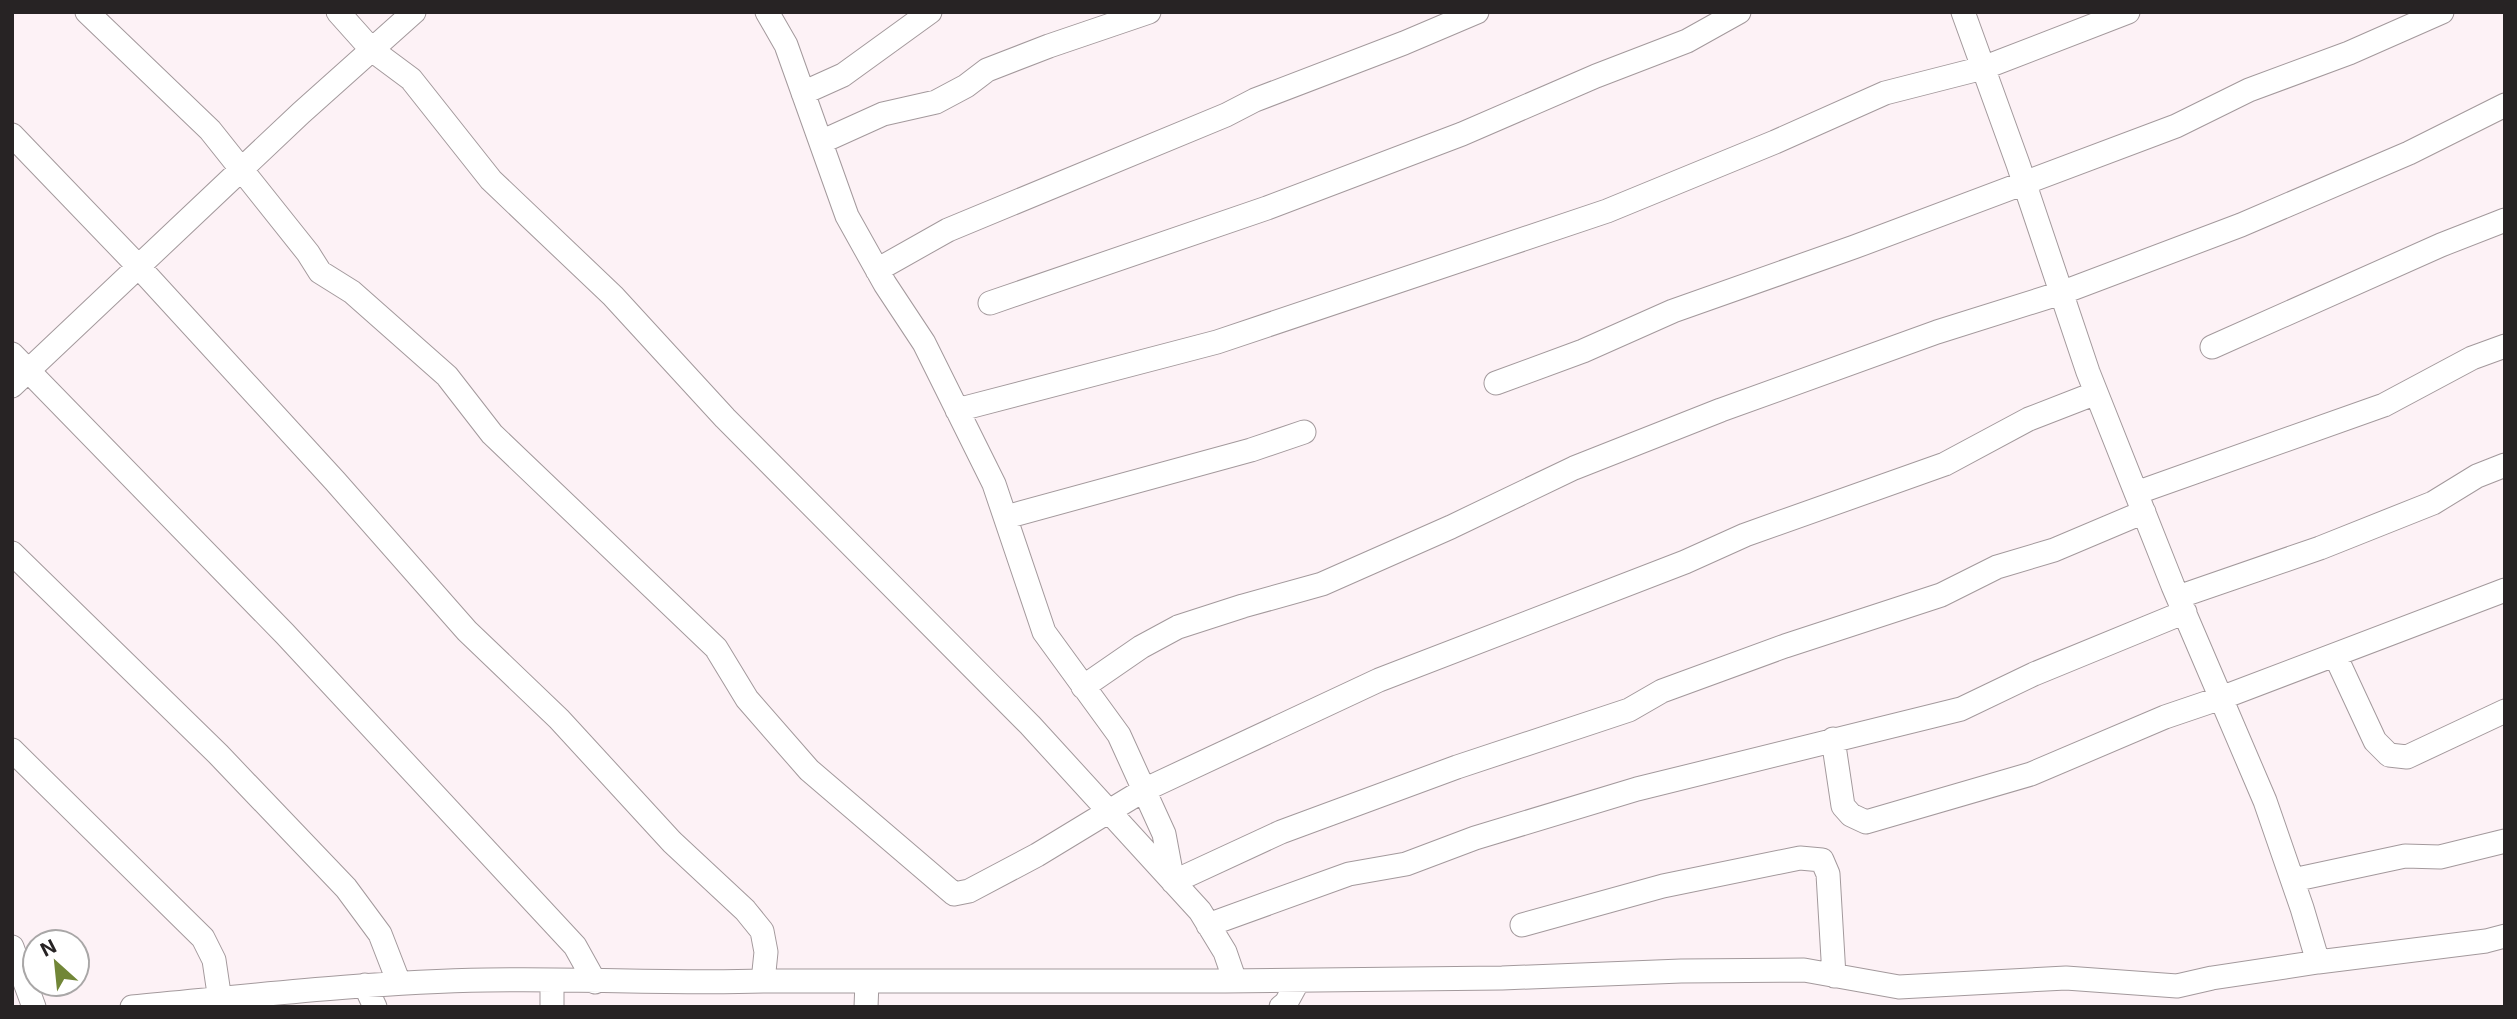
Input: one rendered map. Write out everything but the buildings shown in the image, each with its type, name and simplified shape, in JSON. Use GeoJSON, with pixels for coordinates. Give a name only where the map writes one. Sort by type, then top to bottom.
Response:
{"type":"FeatureCollection","features":[{"type":"Feature","properties":{"kind":"street"},"geometry":{"type":"LineString","coordinates":[[87,12],[209,130],[308,253],[320,272],[352,292],[447,376],[492,434],[716,648],[747,699],[809,770],[954,894],[970,891],[1144,790],[1379,680],[1685,562],[1745,536],[1945,464],[2029,419],[2096,393]]}},
{"type":"Feature","properties":{"kind":"street"},"geometry":{"type":"LineString","coordinates":[[338,12],[372,50],[411,79],[491,180],[613,296],[725,418],[1030,725],[1200,911],[1225,952],[1235,981]]}},
{"type":"Feature","properties":{"kind":"street"},"geometry":{"type":"LineString","coordinates":[[20,378],[241,169],[414,12]]}},
{"type":"Feature","properties":{"kind":"street"},"geometry":{"type":"LineString","coordinates":[[767,12],[786,45],[847,216],[923,343],[994,484],[1044,632],[1119,735],[1164,834],[1173,881]]}},
{"type":"Feature","properties":{"kind":"street"},"geometry":{"type":"LineString","coordinates":[[803,93],[843,75],[930,12]]}},
{"type":"Feature","properties":{"kind":"street"},"geometry":{"type":"LineString","coordinates":[[821,142],[883,114],[936,102],[966,86],[987,70],[1149,12]]}},
{"type":"Feature","properties":{"kind":"street"},"geometry":{"type":"LineString","coordinates":[[877,270],[948,230],[1255,100],[1477,12]]}},
{"type":"Feature","properties":{"kind":"street"},"geometry":{"type":"LineString","coordinates":[[990,303],[1267,208],[1462,134],[1596,76],[1687,41],[1739,12]]}},
{"type":"Feature","properties":{"kind":"street"},"geometry":{"type":"LineString","coordinates":[[1963,12],[2096,393],[2181,605],[2265,801],[2318,962]]}},
{"type":"Feature","properties":{"kind":"street"},"geometry":{"type":"LineString","coordinates":[[957,410],[1217,342],[1607,212],[1885,93],[1983,68],[2128,12]]}},
{"type":"Feature","properties":{"kind":"street"},"geometry":{"type":"LineString","coordinates":[[1496,383],[1583,351],[1673,311],[2025,184],[2176,126],[2249,90],[2348,53],[2442,12]]}},
{"type":"Feature","properties":{"kind":"street"},"geometry":{"type":"LineString","coordinates":[[1083,687],[1141,647],[1178,627],[1322,584],[1451,527],[1574,468],[1721,410],[1924,336],[2061,293],[2241,225],[2409,153],[2505,105]]}},
{"type":"Feature","properties":{"kind":"street"},"geometry":{"type":"LineString","coordinates":[[12,135],[138,266],[335,481],[467,631],[559,719],[672,842],[745,910],[761,931],[766,952],[763,981]]}},
{"type":"Feature","properties":{"kind":"street"},"geometry":{"type":"LineString","coordinates":[[2212,347],[2441,245],[2505,220]]}},
{"type":"Feature","properties":{"kind":"street"},"geometry":{"type":"LineString","coordinates":[[1173,881],[1281,832],[1457,767],[1629,710],[1662,691],[1785,646],[1941,595],[1997,567],[2054,550],[2140,503],[2384,405],[2472,358],[2505,346]]}},
{"type":"Feature","properties":{"kind":"street"},"geometry":{"type":"LineString","coordinates":[[12,354],[20,378],[285,634],[575,946],[595,982]]}},
{"type":"Feature","properties":{"kind":"street"},"geometry":{"type":"LineString","coordinates":[[1006,517],[1251,450],[1304,432]]}},
{"type":"Feature","properties":{"kind":"street"},"geometry":{"type":"LineString","coordinates":[[1209,925],[1349,874],[1406,864],[1475,838],[1637,789],[1961,709],[2181,605],[2433,503],[2477,476],[2505,464]]}},
{"type":"Feature","properties":{"kind":"street"},"geometry":{"type":"LineString","coordinates":[[12,553],[218,754],[346,888],[380,934],[400,983]]}},
{"type":"Feature","properties":{"kind":"street"},"geometry":{"type":"LineString","coordinates":[[1833,739],[1843,806],[1851,816],[1866,822],[2031,774],[2165,717],[2505,590]]}},
{"type":"Feature","properties":{"kind":"street"},"geometry":{"type":"LineString","coordinates":[[2335,655],[2375,741],[2389,755],[2407,757],[2505,711]]}},
{"type":"Feature","properties":{"kind":"street"},"geometry":{"type":"LineString","coordinates":[[12,750],[203,938],[214,960],[220,1003]]}},
{"type":"Feature","properties":{"kind":"street"},"geometry":{"type":"LineString","coordinates":[[2293,880],[2405,856],[2441,857],[2505,841]]}},
{"type":"Feature","properties":{"kind":"street"},"geometry":{"type":"LineString","coordinates":[[1522,925],[1663,886],[1800,858],[1822,860],[1828,874],[1834,976]]}},
{"type":"Feature","properties":{"kind":"street"},"geometry":{"type":"LineString","coordinates":[[132,1007],[220,1003],[365,985],[490,980],[689,984],[763,981],[1298,981],[1804,970],[1834,976],[1898,997],[2066,978],[2177,986],[2318,962],[2486,942],[2505,936]]}},
{"type":"Feature","properties":{"kind":"street"},"geometry":{"type":"LineString","coordinates":[[12,947],[34,1007]]}},
{"type":"Feature","properties":{"kind":"street"},"geometry":{"type":"LineString","coordinates":[[552,981],[552,1007]]}},
{"type":"Feature","properties":{"kind":"street"},"geometry":{"type":"LineString","coordinates":[[1281,1007],[1298,981]]}},
{"type":"Feature","properties":{"kind":"street"},"geometry":{"type":"LineString","coordinates":[[866,1007],[867,982]]}},
{"type":"Feature","properties":{"kind":"street"},"geometry":{"type":"LineString","coordinates":[[365,985],[375,1007]]}}]}
